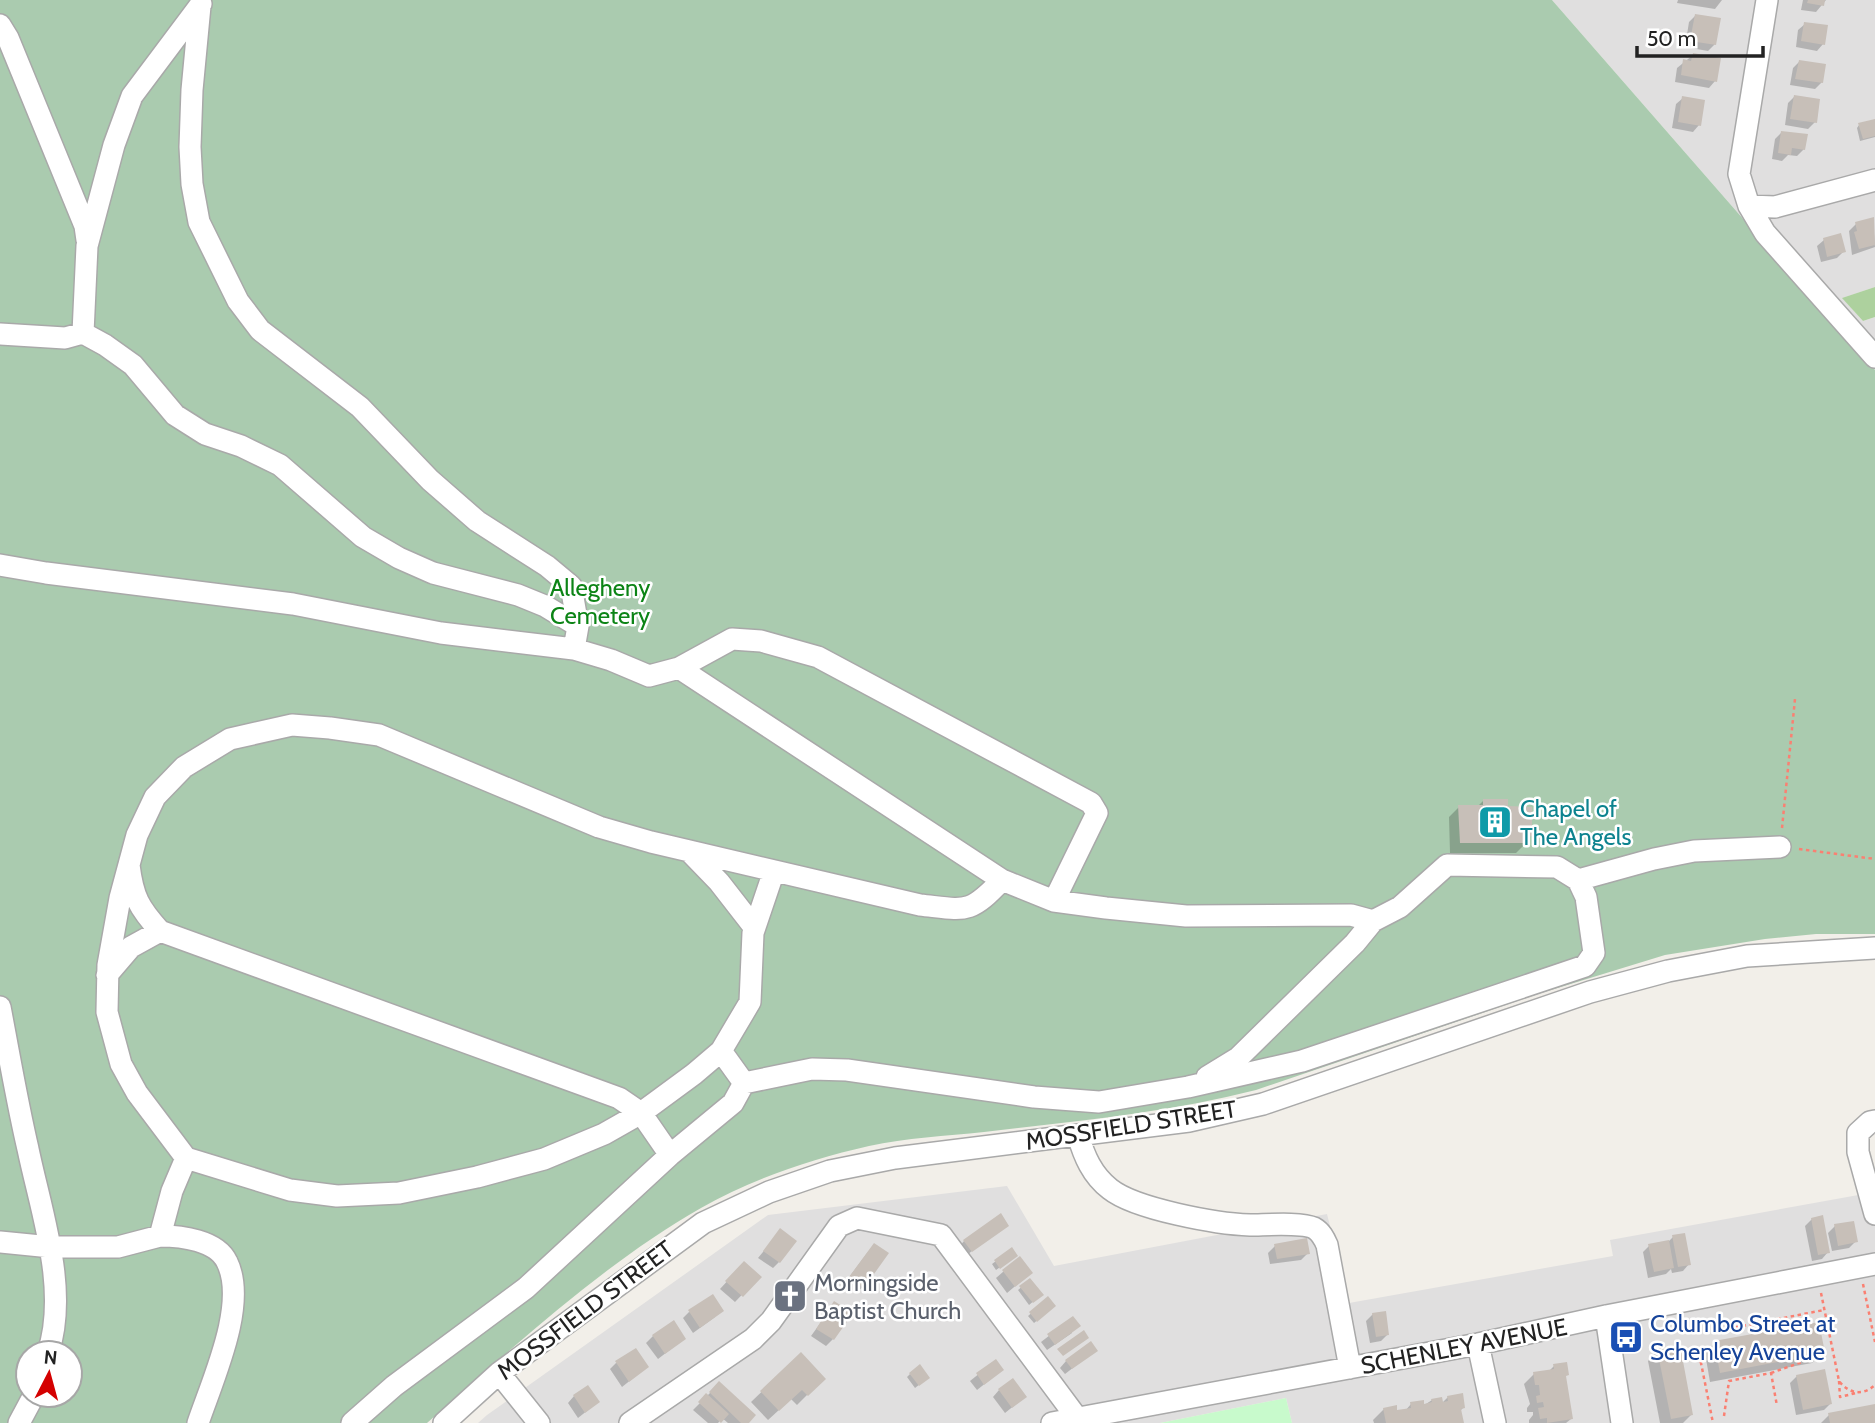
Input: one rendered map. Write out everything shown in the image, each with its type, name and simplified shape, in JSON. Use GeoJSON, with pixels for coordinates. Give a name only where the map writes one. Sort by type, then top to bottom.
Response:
{"type":"FeatureCollection","features":[{"type":"Feature","properties":{"kind":"street"},"geometry":{"type":"LineString","coordinates":[[1766,0],[1739,174],[1749,206],[1765,233],[1875,357]]}},
{"type":"Feature","properties":{"kind":"street"},"geometry":{"type":"LineString","coordinates":[[87,246],[114,145],[132,96],[202,3]]}},
{"type":"Feature","properties":{"kind":"street"},"geometry":{"type":"LineString","coordinates":[[202,3],[191,102],[192,184],[199,222],[238,301],[260,330],[360,408],[430,480],[477,521],[547,566],[571,586],[578,626],[573,649]]}},
{"type":"Feature","properties":{"kind":"street"},"geometry":{"type":"LineString","coordinates":[[0,25],[8,38],[85,226],[87,246],[83,333]]}},
{"type":"Feature","properties":{"kind":"street"},"geometry":{"type":"LineString","coordinates":[[1749,206],[1775,207],[1875,180]]}},
{"type":"Feature","properties":{"kind":"street"},"geometry":{"type":"LineString","coordinates":[[0,334],[65,338],[83,333],[133,365],[175,415],[205,434],[241,446],[280,465],[363,537],[399,558],[433,573],[518,595],[545,606],[578,626]]}},
{"type":"Feature","properties":{"kind":"street"},"geometry":{"type":"LineString","coordinates":[[0,565],[293,604],[441,633],[573,649],[611,660],[649,676],[679,668],[732,639],[761,641],[818,657],[1091,803],[1097,813],[1054,901]]}},
{"type":"Feature","properties":{"kind":"street"},"geometry":{"type":"LineString","coordinates":[[679,668],[1002,880],[1054,901],[1186,916],[1352,915],[1374,920]]}},
{"type":"Feature","properties":{"kind":"street"},"geometry":{"type":"LineString","coordinates":[[774,871],[754,927],[750,1002],[721,1051],[640,1113],[604,1135],[544,1159],[477,1177],[399,1193],[338,1196],[290,1190],[186,1158],[137,1093],[121,1064],[107,1012],[107,975],[120,898],[137,835],[155,797],[184,767],[230,739],[292,725],[379,735],[598,827],[920,905],[960,910],[980,903],[1002,880]]}},
{"type":"Feature","properties":{"kind":"street"},"geometry":{"type":"LineString","coordinates":[[1578,880],[1694,851],[1780,847]]}},
{"type":"Feature","properties":{"kind":"street"},"geometry":{"type":"LineString","coordinates":[[689,851],[719,882],[754,927]]}},
{"type":"Feature","properties":{"kind":"street"},"geometry":{"type":"LineString","coordinates":[[130,865],[132,892],[142,912],[160,931],[620,1098],[640,1113],[670,1155]]}},
{"type":"Feature","properties":{"kind":"street"},"geometry":{"type":"LineString","coordinates":[[352,1423],[394,1386],[526,1288],[670,1155],[733,1103],[744,1083],[812,1069],[847,1070],[1034,1097],[1099,1102],[1175,1089],[1303,1061],[1585,966],[1594,953],[1586,898],[1578,880],[1557,867],[1447,865],[1400,907],[1374,920],[1355,943],[1238,1058],[1205,1078],[1175,1089]]}},
{"type":"Feature","properties":{"kind":"street"},"geometry":{"type":"LineString","coordinates":[[107,975],[131,947],[160,931]]}},
{"type":"Feature","properties":{"kind":"street","name":"MOSSFIELD STREET"},"geometry":{"type":"LineString","coordinates":[[444,1423],[499,1373],[703,1223],[769,1192],[830,1171],[895,1158],[1189,1121],[1263,1104],[1590,992],[1668,971],[1747,956],[1875,948]]}},
{"type":"Feature","properties":{"kind":"street"},"geometry":{"type":"LineString","coordinates":[[0,1007],[27,1147],[51,1247],[55,1322],[51,1339]]}},
{"type":"Feature","properties":{"kind":"street"},"geometry":{"type":"LineString","coordinates":[[721,1051],[744,1083]]}},
{"type":"Feature","properties":{"kind":"street"},"geometry":{"type":"LineString","coordinates":[[1875,1121],[1858,1133],[1858,1152],[1875,1214]]}},
{"type":"Feature","properties":{"kind":"street"},"geometry":{"type":"LineString","coordinates":[[1078,1135],[1094,1173],[1110,1189],[1129,1200],[1181,1215],[1237,1225],[1306,1226],[1317,1230],[1327,1245],[1350,1368]]}},
{"type":"Feature","properties":{"kind":"street"},"geometry":{"type":"LineString","coordinates":[[160,1236],[172,1191],[186,1158]]}},
{"type":"Feature","properties":{"kind":"street"},"geometry":{"type":"LineString","coordinates":[[630,1423],[753,1339],[771,1321],[839,1226],[857,1218],[941,1235],[1077,1418]]}},
{"type":"Feature","properties":{"kind":"street"},"geometry":{"type":"LineString","coordinates":[[0,1242],[51,1247],[118,1247],[160,1236],[181,1237],[198,1241],[227,1260],[234,1288],[223,1345],[198,1423]]}},
{"type":"Feature","properties":{"kind":"street","name":"SCHENLEY AVENUE"},"geometry":{"type":"LineString","coordinates":[[1052,1423],[1478,1344],[1606,1316],[1869,1272]]}},
{"type":"Feature","properties":{"kind":"street"},"geometry":{"type":"LineString","coordinates":[[1606,1316],[1622,1423]]}},
{"type":"Feature","properties":{"kind":"street"},"geometry":{"type":"LineString","coordinates":[[1478,1344],[1494,1423]]}},
{"type":"Feature","properties":{"kind":"street"},"geometry":{"type":"LineString","coordinates":[[499,1373],[539,1423]]}},
{"type":"Feature","properties":{"kind":"path"},"geometry":{"type":"LineString","coordinates":[[1795,699],[1780,847],[1875,859]]}},
{"type":"Feature","properties":{"kind":"path"},"geometry":{"type":"LineString","coordinates":[[1869,1272],[1875,1342]]}},
{"type":"Feature","properties":{"kind":"path"},"geometry":{"type":"LineString","coordinates":[[1820,1289],[1840,1396],[1875,1387]]}},
{"type":"Feature","properties":{"kind":"path"},"geometry":{"type":"LineString","coordinates":[[1722,1330],[1824,1310]]}},
{"type":"Feature","properties":{"kind":"path"},"geometry":{"type":"LineString","coordinates":[[1698,1348],[1713,1423]]}},
{"type":"Feature","properties":{"kind":"path"},"geometry":{"type":"LineString","coordinates":[[1724,1416],[1729,1381],[1771,1373],[1802,1362]]}},
{"type":"Feature","properties":{"kind":"path"},"geometry":{"type":"LineString","coordinates":[[1771,1373],[1777,1406]]}},
{"type":"Feature","properties":{"kind":"path"},"geometry":{"type":"LineString","coordinates":[[1839,1381],[1850,1391],[1857,1393]]}},
{"type":"Feature","properties":{"kind":"shaded area"},"geometry":{"type":"Polygon","coordinates":[[[1552,0],[1875,0],[1875,287],[1843,298],[1863,321],[1875,317],[1875,370],[1552,0]]]}},
{"type":"Feature","properties":{"kind":"shaded area"},"geometry":{"type":"Polygon","coordinates":[[[1007,1186],[1054,1266],[1327,1214],[1349,1303],[1613,1256],[1610,1240],[1875,1192],[1875,1423],[1292,1423],[1286,1398],[1160,1423],[478,1423],[768,1215],[1007,1186]]]}},
{"type":"Feature","properties":{"kind":"green space","name":"Allegheny Cemetery"},"geometry":{"type":"Polygon","coordinates":[[[0,0],[1552,0],[1875,370],[1875,934],[1816,934],[1765,939],[1665,955],[1538,994],[1256,1090],[1121,1116],[897,1141],[847,1151],[804,1164],[761,1179],[720,1198],[628,1255],[525,1337],[427,1423],[0,1423],[0,0]]]}},
{"type":"Feature","properties":{"kind":"green space"},"geometry":{"type":"Polygon","coordinates":[[[1875,287],[1875,317],[1863,321],[1842,298],[1875,287]]]}},
{"type":"Feature","properties":{"kind":"green space"},"geometry":{"type":"Polygon","coordinates":[[[1286,1398],[1292,1423],[1160,1423],[1286,1398]]]}},
{"type":"Feature","properties":{"kind":"building"},"geometry":{"type":"Polygon","coordinates":[[[1808,0],[1825,0],[1824,6],[1807,3],[1808,0]]]}},
{"type":"Feature","properties":{"kind":"building"},"geometry":{"type":"Polygon","coordinates":[[[1695,14],[1721,18],[1716,45],[1690,41],[1695,14]]]}},
{"type":"Feature","properties":{"kind":"building"},"geometry":{"type":"Polygon","coordinates":[[[1804,22],[1828,25],[1825,45],[1801,41],[1804,22]]]}},
{"type":"Feature","properties":{"kind":"building"},"geometry":{"type":"Polygon","coordinates":[[[1693,53],[1721,58],[1717,82],[1681,75],[1683,59],[1691,61],[1693,53]]]}},
{"type":"Feature","properties":{"kind":"building"},"geometry":{"type":"Polygon","coordinates":[[[1799,60],[1826,64],[1823,83],[1795,79],[1799,60]]]}},
{"type":"Feature","properties":{"kind":"building"},"geometry":{"type":"Polygon","coordinates":[[[1794,95],[1820,99],[1817,123],[1790,119],[1794,95]]]}},
{"type":"Feature","properties":{"kind":"building"},"geometry":{"type":"Polygon","coordinates":[[[1682,96],[1705,100],[1701,126],[1678,122],[1682,96]]]}},
{"type":"Feature","properties":{"kind":"building"},"geometry":{"type":"Polygon","coordinates":[[[1875,119],[1875,136],[1863,139],[1858,123],[1875,119]]]}},
{"type":"Feature","properties":{"kind":"building"},"geometry":{"type":"Polygon","coordinates":[[[1781,131],[1808,134],[1805,150],[1792,148],[1791,155],[1778,153],[1781,131]]]}},
{"type":"Feature","properties":{"kind":"building"},"geometry":{"type":"Polygon","coordinates":[[[1874,217],[1875,245],[1859,249],[1854,232],[1857,231],[1855,222],[1874,217]]]}},
{"type":"Feature","properties":{"kind":"building"},"geometry":{"type":"Polygon","coordinates":[[[1841,233],[1846,252],[1827,257],[1823,238],[1841,233]]]}},
{"type":"Feature","properties":{"kind":"building","name":"Chapel of The Angels"},"geometry":{"type":"Polygon","coordinates":[[[1483,799],[1508,799],[1508,806],[1532,807],[1532,836],[1528,837],[1528,843],[1460,843],[1458,805],[1483,805],[1483,799]]]}},
{"type":"Feature","properties":{"kind":"building"},"geometry":{"type":"Polygon","coordinates":[[[1001,1213],[1009,1226],[972,1252],[963,1240],[1001,1213]]]}},
{"type":"Feature","properties":{"kind":"building"},"geometry":{"type":"Polygon","coordinates":[[[1823,1215],[1830,1253],[1818,1255],[1811,1218],[1823,1215]]]}},
{"type":"Feature","properties":{"kind":"building"},"geometry":{"type":"Polygon","coordinates":[[[1854,1221],[1858,1242],[1838,1246],[1834,1224],[1854,1221]]]}},
{"type":"Feature","properties":{"kind":"building"},"geometry":{"type":"Polygon","coordinates":[[[780,1228],[797,1241],[780,1263],[763,1251],[780,1228]]]}},
{"type":"Feature","properties":{"kind":"building"},"geometry":{"type":"Polygon","coordinates":[[[1685,1233],[1691,1265],[1678,1267],[1672,1235],[1685,1233]]]}},
{"type":"Feature","properties":{"kind":"building"},"geometry":{"type":"Polygon","coordinates":[[[1307,1238],[1310,1254],[1277,1259],[1274,1244],[1307,1238]]]}},
{"type":"Feature","properties":{"kind":"building"},"geometry":{"type":"Polygon","coordinates":[[[1669,1240],[1674,1268],[1654,1272],[1648,1244],[1669,1240]]]}},
{"type":"Feature","properties":{"kind":"building"},"geometry":{"type":"Polygon","coordinates":[[[874,1243],[889,1253],[864,1288],[849,1277],[874,1243]]]}},
{"type":"Feature","properties":{"kind":"building"},"geometry":{"type":"Polygon","coordinates":[[[1012,1247],[1018,1256],[1000,1269],[994,1260],[1012,1247]]]}},
{"type":"Feature","properties":{"kind":"building"},"geometry":{"type":"Polygon","coordinates":[[[1020,1256],[1033,1273],[1015,1287],[1002,1270],[1020,1256]]]}},
{"type":"Feature","properties":{"kind":"building"},"geometry":{"type":"Polygon","coordinates":[[[744,1261],[762,1277],[743,1297],[725,1281],[744,1261]]]}},
{"type":"Feature","properties":{"kind":"building"},"geometry":{"type":"Polygon","coordinates":[[[1030,1278],[1044,1295],[1033,1303],[1019,1286],[1030,1278]]]}},
{"type":"Feature","properties":{"kind":"building"},"geometry":{"type":"Polygon","coordinates":[[[713,1294],[724,1311],[700,1328],[688,1310],[713,1294]]]}},
{"type":"Feature","properties":{"kind":"building"},"geometry":{"type":"Polygon","coordinates":[[[1048,1296],[1056,1306],[1037,1322],[1029,1312],[1048,1296]]]}},
{"type":"Feature","properties":{"kind":"building"},"geometry":{"type":"Polygon","coordinates":[[[834,1301],[853,1313],[834,1340],[816,1329],[834,1301]]]}},
{"type":"Feature","properties":{"kind":"building"},"geometry":{"type":"Polygon","coordinates":[[[1386,1311],[1389,1335],[1376,1337],[1372,1313],[1386,1311]]]}},
{"type":"Feature","properties":{"kind":"building"},"geometry":{"type":"Polygon","coordinates":[[[1073,1316],[1081,1326],[1055,1345],[1047,1334],[1073,1316]]]}},
{"type":"Feature","properties":{"kind":"building"},"geometry":{"type":"Polygon","coordinates":[[[674,1320],[686,1339],[665,1354],[652,1335],[674,1320]]]}},
{"type":"Feature","properties":{"kind":"building"},"geometry":{"type":"Polygon","coordinates":[[[1819,1322],[1825,1353],[1720,1373],[1714,1341],[1819,1322]]]}},
{"type":"Feature","properties":{"kind":"building"},"geometry":{"type":"Polygon","coordinates":[[[1084,1330],[1089,1338],[1063,1356],[1057,1349],[1084,1330]]]}},
{"type":"Feature","properties":{"kind":"building"},"geometry":{"type":"Polygon","coordinates":[[[1091,1341],[1098,1351],[1072,1369],[1065,1360],[1091,1341]]]}},
{"type":"Feature","properties":{"kind":"building"},"geometry":{"type":"Polygon","coordinates":[[[1680,1345],[1693,1415],[1671,1419],[1657,1349],[1680,1345]]]}},
{"type":"Feature","properties":{"kind":"building"},"geometry":{"type":"Polygon","coordinates":[[[636,1348],[649,1367],[629,1382],[615,1361],[636,1348]]]}},
{"type":"Feature","properties":{"kind":"building"},"geometry":{"type":"Polygon","coordinates":[[[801,1352],[826,1379],[808,1396],[802,1390],[779,1411],[760,1391],[801,1352]]]}},
{"type":"Feature","properties":{"kind":"building"},"geometry":{"type":"Polygon","coordinates":[[[996,1359],[1004,1370],[984,1385],[976,1373],[996,1359]]]}},
{"type":"Feature","properties":{"kind":"building"},"geometry":{"type":"Polygon","coordinates":[[[1567,1362],[1569,1375],[1566,1376],[1573,1419],[1547,1423],[1547,1418],[1540,1419],[1538,1408],[1544,1407],[1543,1402],[1537,1403],[1539,1385],[1535,1385],[1533,1372],[1554,1369],[1553,1364],[1567,1362]]]}},
{"type":"Feature","properties":{"kind":"building"},"geometry":{"type":"Polygon","coordinates":[[[920,1364],[930,1378],[919,1386],[909,1373],[920,1364]]]}},
{"type":"Feature","properties":{"kind":"building"},"geometry":{"type":"Polygon","coordinates":[[[1825,1369],[1832,1404],[1803,1410],[1796,1375],[1825,1369]]]}},
{"type":"Feature","properties":{"kind":"building"},"geometry":{"type":"Polygon","coordinates":[[[1013,1378],[1027,1397],[1012,1408],[998,1389],[1013,1378]]]}},
{"type":"Feature","properties":{"kind":"building"},"geometry":{"type":"Polygon","coordinates":[[[719,1381],[756,1415],[749,1423],[741,1423],[709,1392],[719,1381]]]}},
{"type":"Feature","properties":{"kind":"building"},"geometry":{"type":"Polygon","coordinates":[[[588,1385],[600,1402],[585,1413],[573,1395],[588,1385]]]}},
{"type":"Feature","properties":{"kind":"building"},"geometry":{"type":"Polygon","coordinates":[[[706,1393],[729,1414],[721,1423],[698,1402],[706,1393]]]}},
{"type":"Feature","properties":{"kind":"building"},"geometry":{"type":"Polygon","coordinates":[[[1463,1393],[1465,1408],[1461,1409],[1464,1423],[1386,1423],[1383,1408],[1397,1405],[1397,1410],[1411,1408],[1410,1402],[1424,1400],[1424,1404],[1432,1402],[1431,1399],[1442,1397],[1443,1402],[1448,1401],[1447,1396],[1463,1393]]]}},
{"type":"Feature","properties":{"kind":"building"},"geometry":{"type":"Polygon","coordinates":[[[1875,1404],[1875,1423],[1830,1423],[1828,1413],[1875,1404]]]}},
{"type":"Feature","properties":{"kind":"place","name":"Chapel of The Angels"},"geometry":{"type":"Point","coordinates":[1495,822]}},
{"type":"Feature","properties":{"kind":"place","name":"Morningside Baptist Church"},"geometry":{"type":"Point","coordinates":[790,1296]}},
{"type":"Feature","properties":{"kind":"place","name":"Columbo Street at Schenley Avenue"},"geometry":{"type":"Point","coordinates":[1626,1337]}}]}
